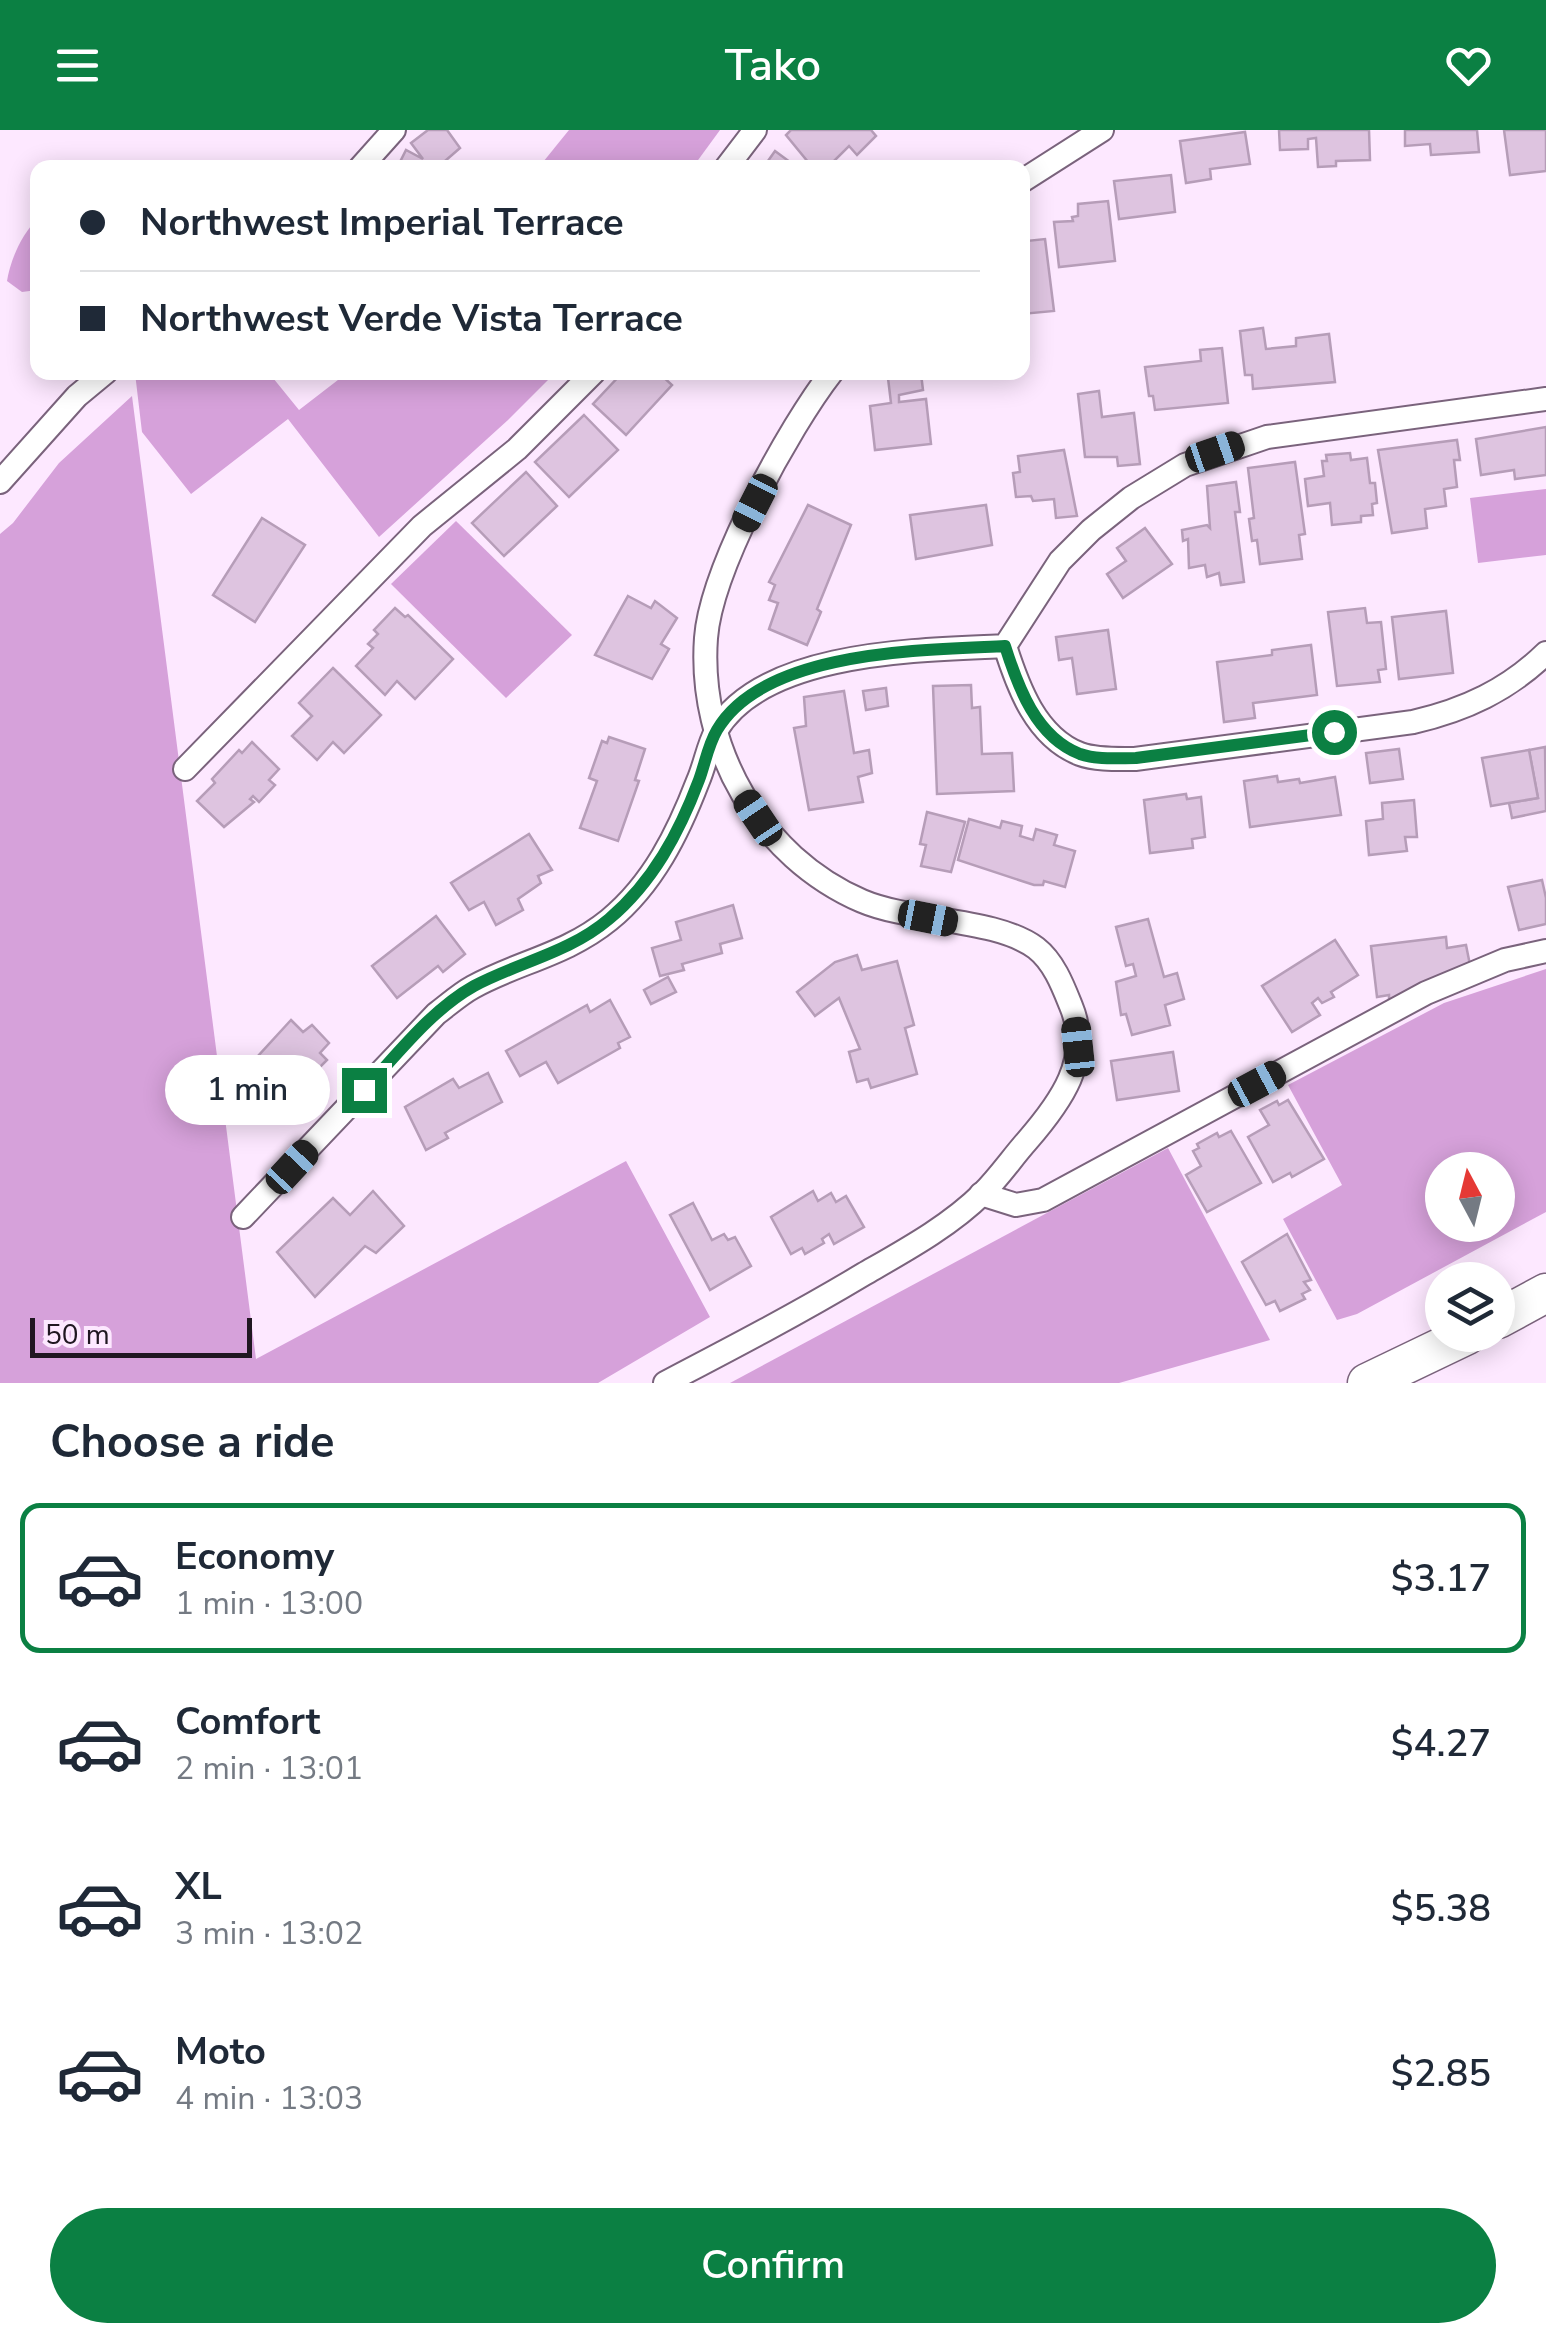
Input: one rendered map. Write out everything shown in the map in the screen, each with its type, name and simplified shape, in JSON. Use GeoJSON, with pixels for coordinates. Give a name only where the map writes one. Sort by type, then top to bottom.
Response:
{"type":"FeatureCollection","features":[{"type":"Feature","properties":{"kind":"main road"},"geometry":{"type":"LineString","coordinates":[[1515,1310],[1546,1293]]}},
{"type":"Feature","properties":{"kind":"main road"},"geometry":{"type":"LineString","coordinates":[[1366,1383],[1432,1352]]}},
{"type":"Feature","properties":{"kind":"street"},"geometry":{"type":"LineString","coordinates":[[367,160],[394,130]]}},
{"type":"Feature","properties":{"kind":"street"},"geometry":{"type":"LineString","coordinates":[[732,160],[755,130]]}},
{"type":"Feature","properties":{"kind":"street"},"geometry":{"type":"LineString","coordinates":[[1030,177],[1102,130]]}},
{"type":"Feature","properties":{"kind":"street"},"geometry":{"type":"LineString","coordinates":[[0,482],[77,396],[96,380]]}},
{"type":"Feature","properties":{"kind":"street"},"geometry":{"type":"LineString","coordinates":[[185,769],[422,526],[516,449],[586,380]]}},
{"type":"Feature","properties":{"kind":"street"},"geometry":{"type":"LineString","coordinates":[[665,1383],[890,1259],[981,1194],[1058,1106],[1072,1078],[1078,1047],[1075,1015],[1055,970],[1039,950],[1015,938],[862,901],[826,882],[778,843],[758,818],[742,794],[715,732],[706,637],[718,584],[771,470],[827,380]]}},
{"type":"Feature","properties":{"kind":"street"},"geometry":{"type":"LineString","coordinates":[[1005,646],[1060,562],[1090,530],[1130,498],[1185,465],[1267,436],[1546,400]]}},
{"type":"Feature","properties":{"kind":"street"},"geometry":{"type":"LineString","coordinates":[[243,1218],[436,1014],[473,987],[554,954],[608,920],[634,894],[664,858],[699,780],[715,732],[750,697],[775,682],[826,664],[898,652],[1005,646]]}},
{"type":"Feature","properties":{"kind":"street"},"geometry":{"type":"LineString","coordinates":[[1005,646],[1028,706],[1058,741],[1081,755],[1108,758],[1136,758],[1413,722],[1446,714],[1499,690],[1546,652]]}},
{"type":"Feature","properties":{"kind":"street"},"geometry":{"type":"LineString","coordinates":[[981,1194],[1016,1206],[1043,1200],[1426,993],[1505,960],[1546,951]]}},
{"type":"Feature","properties":{"kind":"shaded area"},"geometry":{"type":"Polygon","coordinates":[[[569,130],[720,130],[698,160],[545,160],[569,130]]]}},
{"type":"Feature","properties":{"kind":"shaded area"},"geometry":{"type":"Polygon","coordinates":[[[30,229],[30,291],[22,292],[7,281],[30,229]]]}},
{"type":"Feature","properties":{"kind":"shaded area"},"geometry":{"type":"Polygon","coordinates":[[[136,380],[275,380],[299,410],[338,380],[548,380],[379,537],[288,419],[191,494],[142,432],[136,380]]]}},
{"type":"Feature","properties":{"kind":"shaded area"},"geometry":{"type":"Polygon","coordinates":[[[132,396],[256,1359],[626,1161],[710,1317],[598,1383],[0,1383],[0,534],[59,463],[132,396]]]}},
{"type":"Feature","properties":{"kind":"shaded area"},"geometry":{"type":"Polygon","coordinates":[[[1546,489],[1546,555],[1478,563],[1470,498],[1546,489]]]}},
{"type":"Feature","properties":{"kind":"shaded area"},"geometry":{"type":"Polygon","coordinates":[[[456,521],[572,635],[506,698],[391,584],[456,521]]]}},
{"type":"Feature","properties":{"kind":"shaded area"},"geometry":{"type":"Polygon","coordinates":[[[1546,969],[1546,1212],[1515,1229],[1515,1152],[1425,1152],[1425,1242],[1490,1242],[1453,1262],[1425,1262],[1425,1277],[1357,1314],[1337,1320],[1283,1219],[1342,1185],[1288,1085],[1444,1003],[1546,969]]]}},
{"type":"Feature","properties":{"kind":"shaded area"},"geometry":{"type":"Polygon","coordinates":[[[1168,1148],[1270,1340],[1119,1383],[730,1383],[1168,1148]]]}},
{"type":"Feature","properties":{"kind":"building"},"geometry":{"type":"Polygon","coordinates":[[[428,130],[447,130],[460,148],[446,160],[401,160],[406,150],[423,159],[411,143],[428,130]]]}},
{"type":"Feature","properties":{"kind":"building"},"geometry":{"type":"Polygon","coordinates":[[[791,130],[871,130],[876,136],[857,155],[849,146],[835,160],[806,160],[786,135],[791,130]]]}},
{"type":"Feature","properties":{"kind":"building"},"geometry":{"type":"Polygon","coordinates":[[[1279,130],[1369,130],[1370,160],[1336,161],[1336,166],[1318,167],[1316,138],[1308,139],[1308,149],[1280,150],[1279,130]]]}},
{"type":"Feature","properties":{"kind":"building"},"geometry":{"type":"Polygon","coordinates":[[[1405,130],[1477,130],[1479,152],[1431,155],[1430,144],[1405,146],[1405,130]]]}},
{"type":"Feature","properties":{"kind":"building"},"geometry":{"type":"Polygon","coordinates":[[[1504,130],[1546,130],[1546,171],[1510,175],[1504,130]]]}},
{"type":"Feature","properties":{"kind":"building"},"geometry":{"type":"Polygon","coordinates":[[[1245,132],[1250,164],[1210,169],[1211,179],[1186,183],[1180,141],[1245,132]]]}},
{"type":"Feature","properties":{"kind":"building"},"geometry":{"type":"Polygon","coordinates":[[[775,151],[787,160],[769,160],[775,151]]]}},
{"type":"Feature","properties":{"kind":"building"},"geometry":{"type":"Polygon","coordinates":[[[1171,175],[1175,212],[1119,219],[1114,181],[1171,175]]]}},
{"type":"Feature","properties":{"kind":"building"},"geometry":{"type":"Polygon","coordinates":[[[1108,201],[1115,261],[1059,267],[1054,222],[1073,221],[1072,217],[1078,216],[1078,204],[1108,201]]]}},
{"type":"Feature","properties":{"kind":"building"},"geometry":{"type":"Polygon","coordinates":[[[1045,239],[1054,311],[1030,313],[1030,241],[1045,239]]]}},
{"type":"Feature","properties":{"kind":"building"},"geometry":{"type":"Polygon","coordinates":[[[1263,328],[1266,349],[1296,346],[1296,338],[1329,334],[1335,382],[1253,389],[1252,375],[1245,375],[1240,331],[1263,328]]]}},
{"type":"Feature","properties":{"kind":"building"},"geometry":{"type":"Polygon","coordinates":[[[1222,348],[1228,403],[1155,410],[1145,367],[1201,361],[1200,350],[1222,348]]]}},
{"type":"Feature","properties":{"kind":"building"},"geometry":{"type":"Polygon","coordinates":[[[616,380],[667,380],[672,385],[626,435],[593,404],[616,380]]]}},
{"type":"Feature","properties":{"kind":"building"},"geometry":{"type":"Polygon","coordinates":[[[888,380],[922,380],[923,390],[899,395],[899,402],[926,399],[931,444],[875,450],[870,406],[891,403],[888,380]]]}},
{"type":"Feature","properties":{"kind":"building"},"geometry":{"type":"Polygon","coordinates":[[[1099,391],[1102,417],[1134,413],[1140,464],[1118,466],[1117,457],[1085,457],[1078,394],[1099,391]]]}},
{"type":"Feature","properties":{"kind":"building"},"geometry":{"type":"Polygon","coordinates":[[[584,415],[618,450],[569,497],[535,462],[584,415]]]}},
{"type":"Feature","properties":{"kind":"building"},"geometry":{"type":"Polygon","coordinates":[[[1546,427],[1546,475],[1515,479],[1514,470],[1481,475],[1476,439],[1546,427]]]}},
{"type":"Feature","properties":{"kind":"building"},"geometry":{"type":"Polygon","coordinates":[[[1457,440],[1457,487],[1444,489],[1446,506],[1425,509],[1427,528],[1392,533],[1378,450],[1457,440]]]}},
{"type":"Feature","properties":{"kind":"building"},"geometry":{"type":"Polygon","coordinates":[[[1064,450],[1077,516],[1056,518],[1054,499],[1033,501],[1031,496],[1016,497],[1013,473],[1020,472],[1018,456],[1064,450]]]}},
{"type":"Feature","properties":{"kind":"building"},"geometry":{"type":"Polygon","coordinates":[[[1350,453],[1351,460],[1367,458],[1377,503],[1372,504],[1373,515],[1361,516],[1361,522],[1332,525],[1330,503],[1308,506],[1305,479],[1324,476],[1322,461],[1327,461],[1326,455],[1350,453]]]}},
{"type":"Feature","properties":{"kind":"building"},"geometry":{"type":"Polygon","coordinates":[[[1295,462],[1305,534],[1299,535],[1302,559],[1260,564],[1249,519],[1254,518],[1248,468],[1295,462]]]}},
{"type":"Feature","properties":{"kind":"building"},"geometry":{"type":"Polygon","coordinates":[[[526,472],[557,506],[504,556],[472,523],[526,472]]]}},
{"type":"Feature","properties":{"kind":"building"},"geometry":{"type":"Polygon","coordinates":[[[1236,482],[1240,512],[1235,512],[1244,582],[1221,585],[1219,573],[1207,577],[1205,565],[1189,568],[1188,539],[1183,541],[1182,530],[1207,525],[1210,528],[1207,486],[1236,482]]]}},
{"type":"Feature","properties":{"kind":"building"},"geometry":{"type":"Polygon","coordinates":[[[808,505],[851,525],[817,609],[821,612],[807,645],[769,629],[778,603],[769,600],[775,585],[769,582],[808,505]]]}},
{"type":"Feature","properties":{"kind":"building"},"geometry":{"type":"Polygon","coordinates":[[[986,505],[992,545],[916,559],[910,515],[986,505]]]}},
{"type":"Feature","properties":{"kind":"building"},"geometry":{"type":"Polygon","coordinates":[[[262,518],[305,545],[255,622],[213,595],[262,518]]]}},
{"type":"Feature","properties":{"kind":"building"},"geometry":{"type":"Polygon","coordinates":[[[1145,528],[1172,564],[1123,598],[1107,574],[1126,561],[1117,548],[1145,528]]]}},
{"type":"Feature","properties":{"kind":"building"},"geometry":{"type":"Polygon","coordinates":[[[628,596],[651,608],[655,601],[677,618],[661,644],[669,649],[652,679],[595,655],[628,596]]]}},
{"type":"Feature","properties":{"kind":"building"},"geometry":{"type":"Polygon","coordinates":[[[395,608],[405,617],[408,615],[453,659],[415,699],[397,681],[385,695],[356,666],[373,648],[368,644],[378,634],[374,630],[395,608]]]}},
{"type":"Feature","properties":{"kind":"building"},"geometry":{"type":"Polygon","coordinates":[[[1365,608],[1367,623],[1381,622],[1386,669],[1378,670],[1380,682],[1337,686],[1328,612],[1365,608]]]}},
{"type":"Feature","properties":{"kind":"building"},"geometry":{"type":"Polygon","coordinates":[[[1446,611],[1453,673],[1399,679],[1392,617],[1446,611]]]}},
{"type":"Feature","properties":{"kind":"building"},"geometry":{"type":"Polygon","coordinates":[[[1108,630],[1116,689],[1077,694],[1072,658],[1059,660],[1056,637],[1108,630]]]}},
{"type":"Feature","properties":{"kind":"building"},"geometry":{"type":"Polygon","coordinates":[[[1311,645],[1317,695],[1253,703],[1255,718],[1224,722],[1217,662],[1311,645]]]}},
{"type":"Feature","properties":{"kind":"building"},"geometry":{"type":"Polygon","coordinates":[[[333,668],[381,715],[344,753],[333,742],[317,760],[292,736],[312,716],[299,703],[333,668]]]}},
{"type":"Feature","properties":{"kind":"building"},"geometry":{"type":"Polygon","coordinates":[[[971,685],[972,708],[980,707],[982,754],[1012,753],[1014,791],[937,794],[933,686],[971,685]]]}},
{"type":"Feature","properties":{"kind":"building"},"geometry":{"type":"Polygon","coordinates":[[[886,688],[888,706],[866,710],[863,691],[886,688]]]}},
{"type":"Feature","properties":{"kind":"building"},"geometry":{"type":"Polygon","coordinates":[[[844,691],[854,753],[869,750],[872,773],[858,777],[863,802],[809,810],[794,728],[806,726],[804,697],[844,691]]]}},
{"type":"Feature","properties":{"kind":"building"},"geometry":{"type":"Polygon","coordinates":[[[609,737],[645,749],[635,780],[639,781],[618,841],[580,828],[597,781],[589,778],[602,741],[607,743],[609,737]]]}},
{"type":"Feature","properties":{"kind":"building"},"geometry":{"type":"Polygon","coordinates":[[[252,742],[279,769],[269,780],[275,785],[259,802],[253,796],[250,799],[254,802],[224,827],[197,801],[239,750],[242,753],[252,742]]]}},
{"type":"Feature","properties":{"kind":"building"},"geometry":{"type":"Polygon","coordinates":[[[1545,747],[1546,811],[1512,818],[1509,803],[1538,798],[1529,750],[1545,747]]]}},
{"type":"Feature","properties":{"kind":"building"},"geometry":{"type":"Polygon","coordinates":[[[1399,749],[1403,779],[1370,783],[1366,753],[1399,749]]]}},
{"type":"Feature","properties":{"kind":"building"},"geometry":{"type":"Polygon","coordinates":[[[1529,750],[1538,798],[1491,806],[1482,758],[1529,750]]]}},
{"type":"Feature","properties":{"kind":"building"},"geometry":{"type":"Polygon","coordinates":[[[1277,776],[1278,782],[1299,779],[1300,783],[1335,777],[1341,815],[1250,827],[1244,781],[1277,776]]]}},
{"type":"Feature","properties":{"kind":"building"},"geometry":{"type":"Polygon","coordinates":[[[1186,794],[1187,799],[1201,797],[1205,837],[1192,839],[1193,848],[1150,853],[1144,800],[1186,794]]]}},
{"type":"Feature","properties":{"kind":"building"},"geometry":{"type":"Polygon","coordinates":[[[1414,800],[1417,837],[1405,837],[1407,851],[1369,855],[1366,821],[1383,819],[1382,803],[1414,800]]]}},
{"type":"Feature","properties":{"kind":"building"},"geometry":{"type":"Polygon","coordinates":[[[927,812],[965,822],[951,872],[921,866],[926,845],[920,844],[927,812]]]}},
{"type":"Feature","properties":{"kind":"building"},"geometry":{"type":"Polygon","coordinates":[[[969,819],[1000,828],[1002,821],[1022,826],[1020,836],[1033,840],[1036,829],[1057,835],[1054,845],[1075,851],[1065,887],[1044,881],[1043,885],[1034,885],[958,860],[969,819]]]}},
{"type":"Feature","properties":{"kind":"building"},"geometry":{"type":"Polygon","coordinates":[[[529,834],[552,870],[538,876],[541,883],[518,899],[523,910],[496,925],[484,902],[469,910],[451,883],[529,834]]]}},
{"type":"Feature","properties":{"kind":"building"},"geometry":{"type":"Polygon","coordinates":[[[1542,880],[1546,924],[1519,930],[1508,887],[1542,880]]]}},
{"type":"Feature","properties":{"kind":"building"},"geometry":{"type":"Polygon","coordinates":[[[733,905],[742,938],[720,944],[722,953],[682,964],[684,970],[660,976],[652,948],[681,940],[676,922],[733,905]]]}},
{"type":"Feature","properties":{"kind":"building"},"geometry":{"type":"Polygon","coordinates":[[[436,916],[465,954],[443,972],[438,966],[397,998],[372,966],[436,916]]]}},
{"type":"Feature","properties":{"kind":"building"},"geometry":{"type":"Polygon","coordinates":[[[1148,919],[1164,977],[1177,973],[1184,999],[1165,1005],[1170,1025],[1132,1035],[1126,1014],[1121,1015],[1116,982],[1136,976],[1133,964],[1126,966],[1116,927],[1148,919]]]}},
{"type":"Feature","properties":{"kind":"building"},"geometry":{"type":"Polygon","coordinates":[[[1446,937],[1447,948],[1466,945],[1470,965],[1389,1000],[1389,995],[1377,997],[1371,946],[1446,937]]]}},
{"type":"Feature","properties":{"kind":"building"},"geometry":{"type":"Polygon","coordinates":[[[1335,940],[1358,975],[1331,992],[1334,997],[1322,1003],[1318,998],[1312,1003],[1320,1015],[1292,1032],[1262,986],[1335,940]]]}},
{"type":"Feature","properties":{"kind":"building"},"geometry":{"type":"Polygon","coordinates":[[[857,955],[862,970],[897,961],[914,1025],[905,1028],[917,1074],[871,1088],[868,1079],[857,1082],[849,1052],[860,1049],[839,998],[815,1016],[797,992],[835,962],[857,955]]]}},
{"type":"Feature","properties":{"kind":"building"},"geometry":{"type":"Polygon","coordinates":[[[668,977],[676,992],[651,1004],[644,990],[668,977]]]}},
{"type":"Feature","properties":{"kind":"building"},"geometry":{"type":"Polygon","coordinates":[[[610,1000],[630,1037],[618,1043],[620,1048],[558,1083],[546,1062],[520,1076],[506,1051],[587,1005],[590,1012],[610,1000]]]}},
{"type":"Feature","properties":{"kind":"building"},"geometry":{"type":"Polygon","coordinates":[[[291,1020],[303,1032],[312,1025],[329,1043],[320,1053],[327,1060],[280,1107],[271,1095],[265,1100],[248,1079],[252,1073],[247,1068],[291,1020]]]}},
{"type":"Feature","properties":{"kind":"building"},"geometry":{"type":"Polygon","coordinates":[[[1173,1052],[1179,1091],[1117,1100],[1111,1061],[1173,1052]]]}},
{"type":"Feature","properties":{"kind":"building"},"geometry":{"type":"Polygon","coordinates":[[[488,1073],[502,1102],[445,1133],[448,1138],[426,1150],[405,1107],[453,1079],[459,1088],[488,1073]]]}},
{"type":"Feature","properties":{"kind":"building"},"geometry":{"type":"Polygon","coordinates":[[[1288,1100],[1324,1159],[1292,1177],[1290,1173],[1273,1182],[1248,1137],[1269,1125],[1260,1110],[1288,1100]]]}},
{"type":"Feature","properties":{"kind":"building"},"geometry":{"type":"Polygon","coordinates":[[[1231,1131],[1261,1183],[1207,1212],[1186,1175],[1201,1166],[1193,1151],[1199,1148],[1197,1144],[1217,1133],[1219,1137],[1231,1131]]]}},
{"type":"Feature","properties":{"kind":"building"},"geometry":{"type":"Polygon","coordinates":[[[373,1191],[404,1226],[376,1253],[365,1246],[315,1297],[277,1252],[333,1198],[350,1215],[373,1191]]]}},
{"type":"Feature","properties":{"kind":"building"},"geometry":{"type":"Polygon","coordinates":[[[813,1191],[818,1201],[831,1193],[836,1202],[846,1196],[864,1227],[834,1244],[829,1234],[822,1239],[824,1243],[805,1254],[802,1248],[791,1254],[771,1217],[813,1191]]]}},
{"type":"Feature","properties":{"kind":"building"},"geometry":{"type":"Polygon","coordinates":[[[693,1203],[712,1240],[724,1234],[728,1240],[735,1237],[751,1266],[710,1290],[670,1215],[693,1203]]]}},
{"type":"Feature","properties":{"kind":"building"},"geometry":{"type":"Polygon","coordinates":[[[1287,1234],[1311,1280],[1304,1282],[1310,1290],[1302,1294],[1305,1299],[1280,1311],[1275,1301],[1266,1305],[1242,1262],[1287,1234]]]}},
{"type":"Feature","properties":{"kind":"route"},"geometry":{"type":"LineString","coordinates":[[364,1090],[436,1014],[473,987],[554,954],[608,920],[664,858],[699,780],[715,732],[728,715],[775,682],[803,670],[898,652],[1005,646],[1028,706],[1058,741],[1081,755],[1136,758],[1334,732]]}}]}
